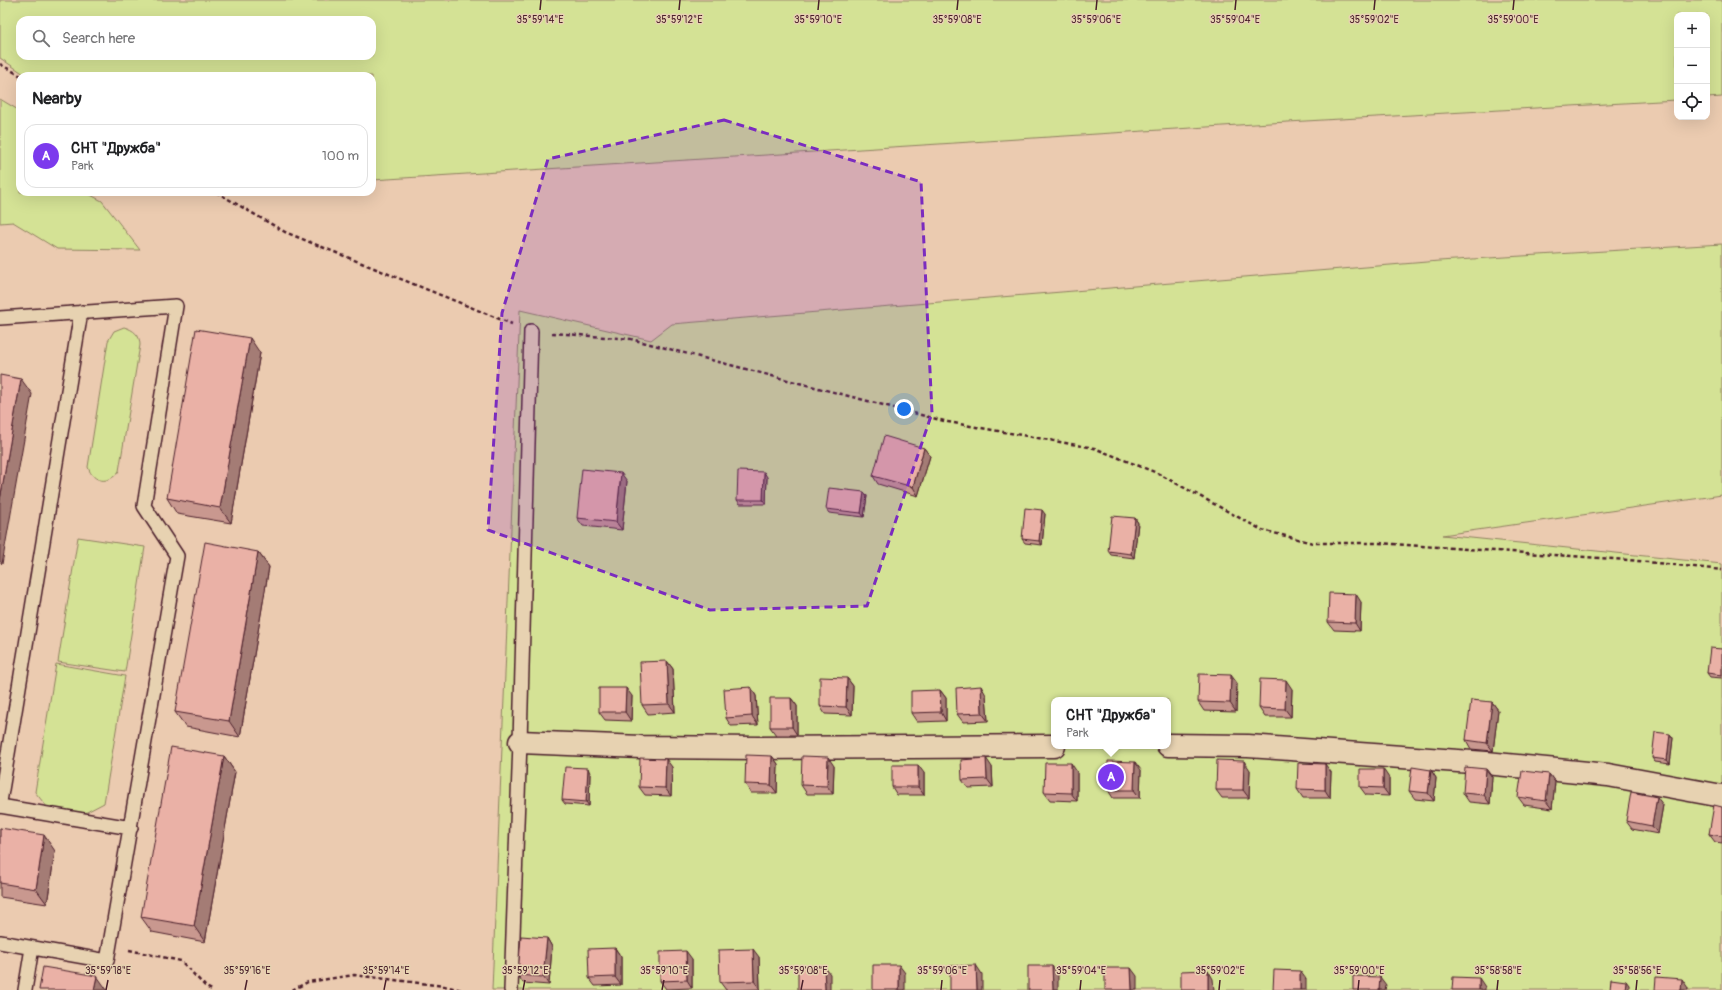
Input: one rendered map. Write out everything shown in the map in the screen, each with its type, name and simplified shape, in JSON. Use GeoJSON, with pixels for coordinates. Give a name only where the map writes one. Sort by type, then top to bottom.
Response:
{"type":"FeatureCollection","features":[{"type":"Feature","properties":{"kind":"street"},"geometry":{"type":"LineString","coordinates":[[520,742],[641,747],[751,748],[1051,746]]}},
{"type":"Feature","properties":{"kind":"street"},"geometry":{"type":"LineString","coordinates":[[1171,745],[1248,746],[1493,764],[1608,775],[1722,796]]}},
{"type":"Feature","properties":{"kind":"lane"},"geometry":{"type":"LineString","coordinates":[[0,318],[176,306],[144,506],[177,556],[107,961],[0,942]]}},
{"type":"Feature","properties":{"kind":"lane"},"geometry":{"type":"LineString","coordinates":[[0,802],[81,312]]}},
{"type":"Feature","properties":{"kind":"lane"},"geometry":{"type":"LineString","coordinates":[[511,990],[520,742],[530,331]]}},
{"type":"Feature","properties":{"kind":"lane"},"geometry":{"type":"LineString","coordinates":[[0,806],[131,828]]}},
{"type":"Feature","properties":{"kind":"lane"},"geometry":{"type":"LineString","coordinates":[[24,990],[32,948]]}},
{"type":"Feature","properties":{"kind":"path"},"geometry":{"type":"LineString","coordinates":[[0,64],[16,73]]}},
{"type":"Feature","properties":{"kind":"path"},"geometry":{"type":"LineString","coordinates":[[223,196],[285,232],[530,331],[631,339],[948,422],[1094,448],[1157,474],[1262,530],[1313,543],[1394,544],[1629,560],[1722,570]]}},
{"type":"Feature","properties":{"kind":"path"},"geometry":{"type":"LineString","coordinates":[[110,946],[182,961],[206,987],[212,990]]}},
{"type":"Feature","properties":{"kind":"path"},"geometry":{"type":"LineString","coordinates":[[292,990],[308,982],[354,975],[444,986],[462,990]]}},
{"type":"Feature","properties":{"kind":"highlighted area"},"geometry":{"type":"Polygon","coordinates":[[[724,120],[921,182],[932,413],[867,606],[710,610],[488,530],[502,313],[548,159],[724,120]]]}},
{"type":"Feature","properties":{"kind":"green space"},"geometry":{"type":"Polygon","coordinates":[[[0,0],[1722,0],[1722,97],[1710,98],[1710,12],[1674,12],[1674,100],[1270,123],[376,180],[376,72],[21,72],[0,58],[0,0]]]}},
{"type":"Feature","properties":{"kind":"green space"},"geometry":{"type":"Polygon","coordinates":[[[0,99],[16,109],[16,196],[93,196],[102,201],[140,250],[57,249],[13,222],[0,223],[0,99]]]}},
{"type":"Feature","properties":{"kind":"green space"},"geometry":{"type":"Polygon","coordinates":[[[1722,244],[1722,495],[1442,535],[1722,564],[1722,990],[492,990],[520,310],[651,340],[672,324],[1439,261],[1722,244]]]}},
{"type":"Feature","properties":{"kind":"green space"},"geometry":{"type":"Polygon","coordinates":[[[124,327],[136,333],[140,341],[140,345],[119,471],[111,479],[102,480],[97,479],[90,472],[88,467],[108,341],[114,331],[124,327]]]}},
{"type":"Feature","properties":{"kind":"green space"},"geometry":{"type":"Polygon","coordinates":[[[78,537],[145,547],[125,672],[58,662],[78,537]]]}},
{"type":"Feature","properties":{"kind":"green space"},"geometry":{"type":"Polygon","coordinates":[[[56,664],[125,676],[104,803],[85,813],[47,807],[35,792],[56,664]]]}},
{"type":"Feature","properties":{"kind":"building"},"geometry":{"type":"Polygon","coordinates":[[[196,329],[250,338],[220,508],[167,498],[196,329]]]}},
{"type":"Feature","properties":{"kind":"building"},"geometry":{"type":"Polygon","coordinates":[[[0,375],[21,379],[0,500],[0,375]]]}},
{"type":"Feature","properties":{"kind":"building"},"geometry":{"type":"Polygon","coordinates":[[[884,436],[924,448],[913,487],[873,476],[884,436]]]}},
{"type":"Feature","properties":{"kind":"building"},"geometry":{"type":"Polygon","coordinates":[[[582,469],[621,473],[616,522],[577,518],[582,469]]]}},
{"type":"Feature","properties":{"kind":"building"},"geometry":{"type":"Polygon","coordinates":[[[738,471],[764,472],[763,500],[737,500],[738,471]]]}},
{"type":"Feature","properties":{"kind":"building"},"geometry":{"type":"Polygon","coordinates":[[[829,488],[864,492],[861,513],[826,509],[829,488]]]}},
{"type":"Feature","properties":{"kind":"building"},"geometry":{"type":"Polygon","coordinates":[[[1025,508],[1042,510],[1039,541],[1022,539],[1025,508]]]}},
{"type":"Feature","properties":{"kind":"building"},"geometry":{"type":"Polygon","coordinates":[[[1112,516],[1135,518],[1131,554],[1108,551],[1112,516]]]}},
{"type":"Feature","properties":{"kind":"building"},"geometry":{"type":"Polygon","coordinates":[[[205,542],[258,552],[229,721],[175,712],[205,542]]]}},
{"type":"Feature","properties":{"kind":"building"},"geometry":{"type":"Polygon","coordinates":[[[1329,593],[1356,594],[1355,623],[1328,622],[1329,593]]]}},
{"type":"Feature","properties":{"kind":"building"},"geometry":{"type":"Polygon","coordinates":[[[1710,648],[1722,649],[1722,675],[1707,673],[1710,648]]]}},
{"type":"Feature","properties":{"kind":"building"},"geometry":{"type":"Polygon","coordinates":[[[667,661],[669,704],[642,705],[640,662],[667,661]]]}},
{"type":"Feature","properties":{"kind":"building"},"geometry":{"type":"Polygon","coordinates":[[[1199,674],[1231,675],[1230,703],[1198,702],[1199,674]]]}},
{"type":"Feature","properties":{"kind":"building"},"geometry":{"type":"Polygon","coordinates":[[[820,677],[847,678],[846,707],[820,706],[820,677]]]}},
{"type":"Feature","properties":{"kind":"building"},"geometry":{"type":"Polygon","coordinates":[[[1260,679],[1286,680],[1285,709],[1259,708],[1260,679]]]}},
{"type":"Feature","properties":{"kind":"building"},"geometry":{"type":"Polygon","coordinates":[[[981,686],[982,713],[957,714],[956,688],[981,686]]]}},
{"type":"Feature","properties":{"kind":"building"},"geometry":{"type":"Polygon","coordinates":[[[751,687],[752,716],[726,718],[724,689],[751,687]]]}},
{"type":"Feature","properties":{"kind":"building"},"geometry":{"type":"Polygon","coordinates":[[[599,688],[626,688],[625,712],[599,712],[599,688]]]}},
{"type":"Feature","properties":{"kind":"building"},"geometry":{"type":"Polygon","coordinates":[[[940,690],[941,712],[911,713],[911,691],[940,690]]]}},
{"type":"Feature","properties":{"kind":"building"},"geometry":{"type":"Polygon","coordinates":[[[770,698],[791,698],[792,727],[770,727],[770,698]]]}},
{"type":"Feature","properties":{"kind":"building"},"geometry":{"type":"Polygon","coordinates":[[[1471,700],[1492,702],[1487,743],[1466,740],[1471,700]]]}},
{"type":"Feature","properties":{"kind":"building"},"geometry":{"type":"Polygon","coordinates":[[[1655,732],[1670,734],[1667,760],[1652,758],[1655,732]]]}},
{"type":"Feature","properties":{"kind":"building"},"geometry":{"type":"Polygon","coordinates":[[[171,747],[224,756],[194,926],[141,917],[171,747]]]}},
{"type":"Feature","properties":{"kind":"building"},"geometry":{"type":"Polygon","coordinates":[[[746,755],[772,756],[771,785],[745,784],[746,755]]]}},
{"type":"Feature","properties":{"kind":"building"},"geometry":{"type":"Polygon","coordinates":[[[802,756],[828,757],[827,786],[801,785],[802,756]]]}},
{"type":"Feature","properties":{"kind":"building"},"geometry":{"type":"Polygon","coordinates":[[[640,758],[666,759],[665,788],[639,787],[640,758]]]}},
{"type":"Feature","properties":{"kind":"building"},"geometry":{"type":"Polygon","coordinates":[[[986,758],[987,779],[962,780],[961,760],[986,758]]]}},
{"type":"Feature","properties":{"kind":"building"},"geometry":{"type":"Polygon","coordinates":[[[1217,760],[1244,761],[1243,790],[1216,790],[1217,760]]]}},
{"type":"Feature","properties":{"kind":"building"},"geometry":{"type":"Polygon","coordinates":[[[1108,761],[1135,762],[1134,790],[1108,790],[1108,761]]]}},
{"type":"Feature","properties":{"kind":"building"},"geometry":{"type":"Polygon","coordinates":[[[1045,763],[1071,763],[1071,793],[1044,792],[1045,763]]]}},
{"type":"Feature","properties":{"kind":"building"},"geometry":{"type":"Polygon","coordinates":[[[1298,763],[1325,764],[1325,790],[1297,789],[1298,763]]]}},
{"type":"Feature","properties":{"kind":"building"},"geometry":{"type":"Polygon","coordinates":[[[892,765],[918,765],[918,787],[892,787],[892,765]]]}},
{"type":"Feature","properties":{"kind":"building"},"geometry":{"type":"Polygon","coordinates":[[[565,767],[588,768],[586,802],[562,800],[565,767]]]}},
{"type":"Feature","properties":{"kind":"building"},"geometry":{"type":"Polygon","coordinates":[[[1412,767],[1431,770],[1428,793],[1409,791],[1412,767]]]}},
{"type":"Feature","properties":{"kind":"building"},"geometry":{"type":"Polygon","coordinates":[[[1465,767],[1486,769],[1484,795],[1463,793],[1465,767]]]}},
{"type":"Feature","properties":{"kind":"building"},"geometry":{"type":"Polygon","coordinates":[[[1360,769],[1383,769],[1383,788],[1360,787],[1360,769]]]}},
{"type":"Feature","properties":{"kind":"building"},"geometry":{"type":"Polygon","coordinates":[[[1522,771],[1549,774],[1546,801],[1518,797],[1522,771]]]}},
{"type":"Feature","properties":{"kind":"building"},"geometry":{"type":"Polygon","coordinates":[[[1631,792],[1657,797],[1652,826],[1626,821],[1631,792]]]}},
{"type":"Feature","properties":{"kind":"building"},"geometry":{"type":"Polygon","coordinates":[[[1714,805],[1722,807],[1722,836],[1709,834],[1714,805]]]}},
{"type":"Feature","properties":{"kind":"building"},"geometry":{"type":"Polygon","coordinates":[[[0,828],[44,835],[36,889],[0,883],[0,828]]]}},
{"type":"Feature","properties":{"kind":"building"},"geometry":{"type":"Polygon","coordinates":[[[521,936],[547,938],[543,977],[518,975],[521,936]]]}},
{"type":"Feature","properties":{"kind":"building"},"geometry":{"type":"Polygon","coordinates":[[[615,948],[615,977],[589,978],[588,949],[615,948]]]}},
{"type":"Feature","properties":{"kind":"building"},"geometry":{"type":"Polygon","coordinates":[[[753,949],[754,981],[720,982],[719,950],[753,949]]]}},
{"type":"Feature","properties":{"kind":"building"},"geometry":{"type":"Polygon","coordinates":[[[686,951],[687,980],[660,981],[660,952],[686,951]]]}},
{"type":"Feature","properties":{"kind":"building"},"geometry":{"type":"Polygon","coordinates":[[[873,965],[899,965],[899,990],[873,990],[873,965]]]}},
{"type":"Feature","properties":{"kind":"building"},"geometry":{"type":"Polygon","coordinates":[[[976,965],[977,990],[950,990],[950,966],[976,965]]]}},
{"type":"Feature","properties":{"kind":"building"},"geometry":{"type":"Polygon","coordinates":[[[798,966],[824,966],[825,990],[798,990],[798,966]]]}},
{"type":"Feature","properties":{"kind":"building"},"geometry":{"type":"Polygon","coordinates":[[[1028,966],[1052,966],[1053,990],[1028,990],[1028,966]]]}},
{"type":"Feature","properties":{"kind":"building"},"geometry":{"type":"Polygon","coordinates":[[[43,967],[97,976],[94,990],[39,990],[43,967]]]}},
{"type":"Feature","properties":{"kind":"building"},"geometry":{"type":"Polygon","coordinates":[[[1105,968],[1131,968],[1132,990],[1105,990],[1105,968]]]}},
{"type":"Feature","properties":{"kind":"building"},"geometry":{"type":"Polygon","coordinates":[[[1208,970],[1208,990],[1181,990],[1181,971],[1208,970]]]}},
{"type":"Feature","properties":{"kind":"building"},"geometry":{"type":"Polygon","coordinates":[[[1274,970],[1300,971],[1300,990],[1273,990],[1274,970]]]}},
{"type":"Feature","properties":{"kind":"building"},"geometry":{"type":"Polygon","coordinates":[[[1353,976],[1380,977],[1379,990],[1353,990],[1353,976]]]}},
{"type":"Feature","properties":{"kind":"building"},"geometry":{"type":"Polygon","coordinates":[[[1453,977],[1479,978],[1479,990],[1452,990],[1453,977]]]}},
{"type":"Feature","properties":{"kind":"building"},"geometry":{"type":"Polygon","coordinates":[[[1656,977],[1682,979],[1681,990],[1655,990],[1656,977]]]}},
{"type":"Feature","properties":{"kind":"building"},"geometry":{"type":"Polygon","coordinates":[[[1611,979],[1626,981],[1625,990],[1610,990],[1611,979]]]}},
{"type":"Feature","properties":{"kind":"place","name":"СНТ \"Дружба\""},"geometry":{"type":"Point","coordinates":[1111,777]}}]}
